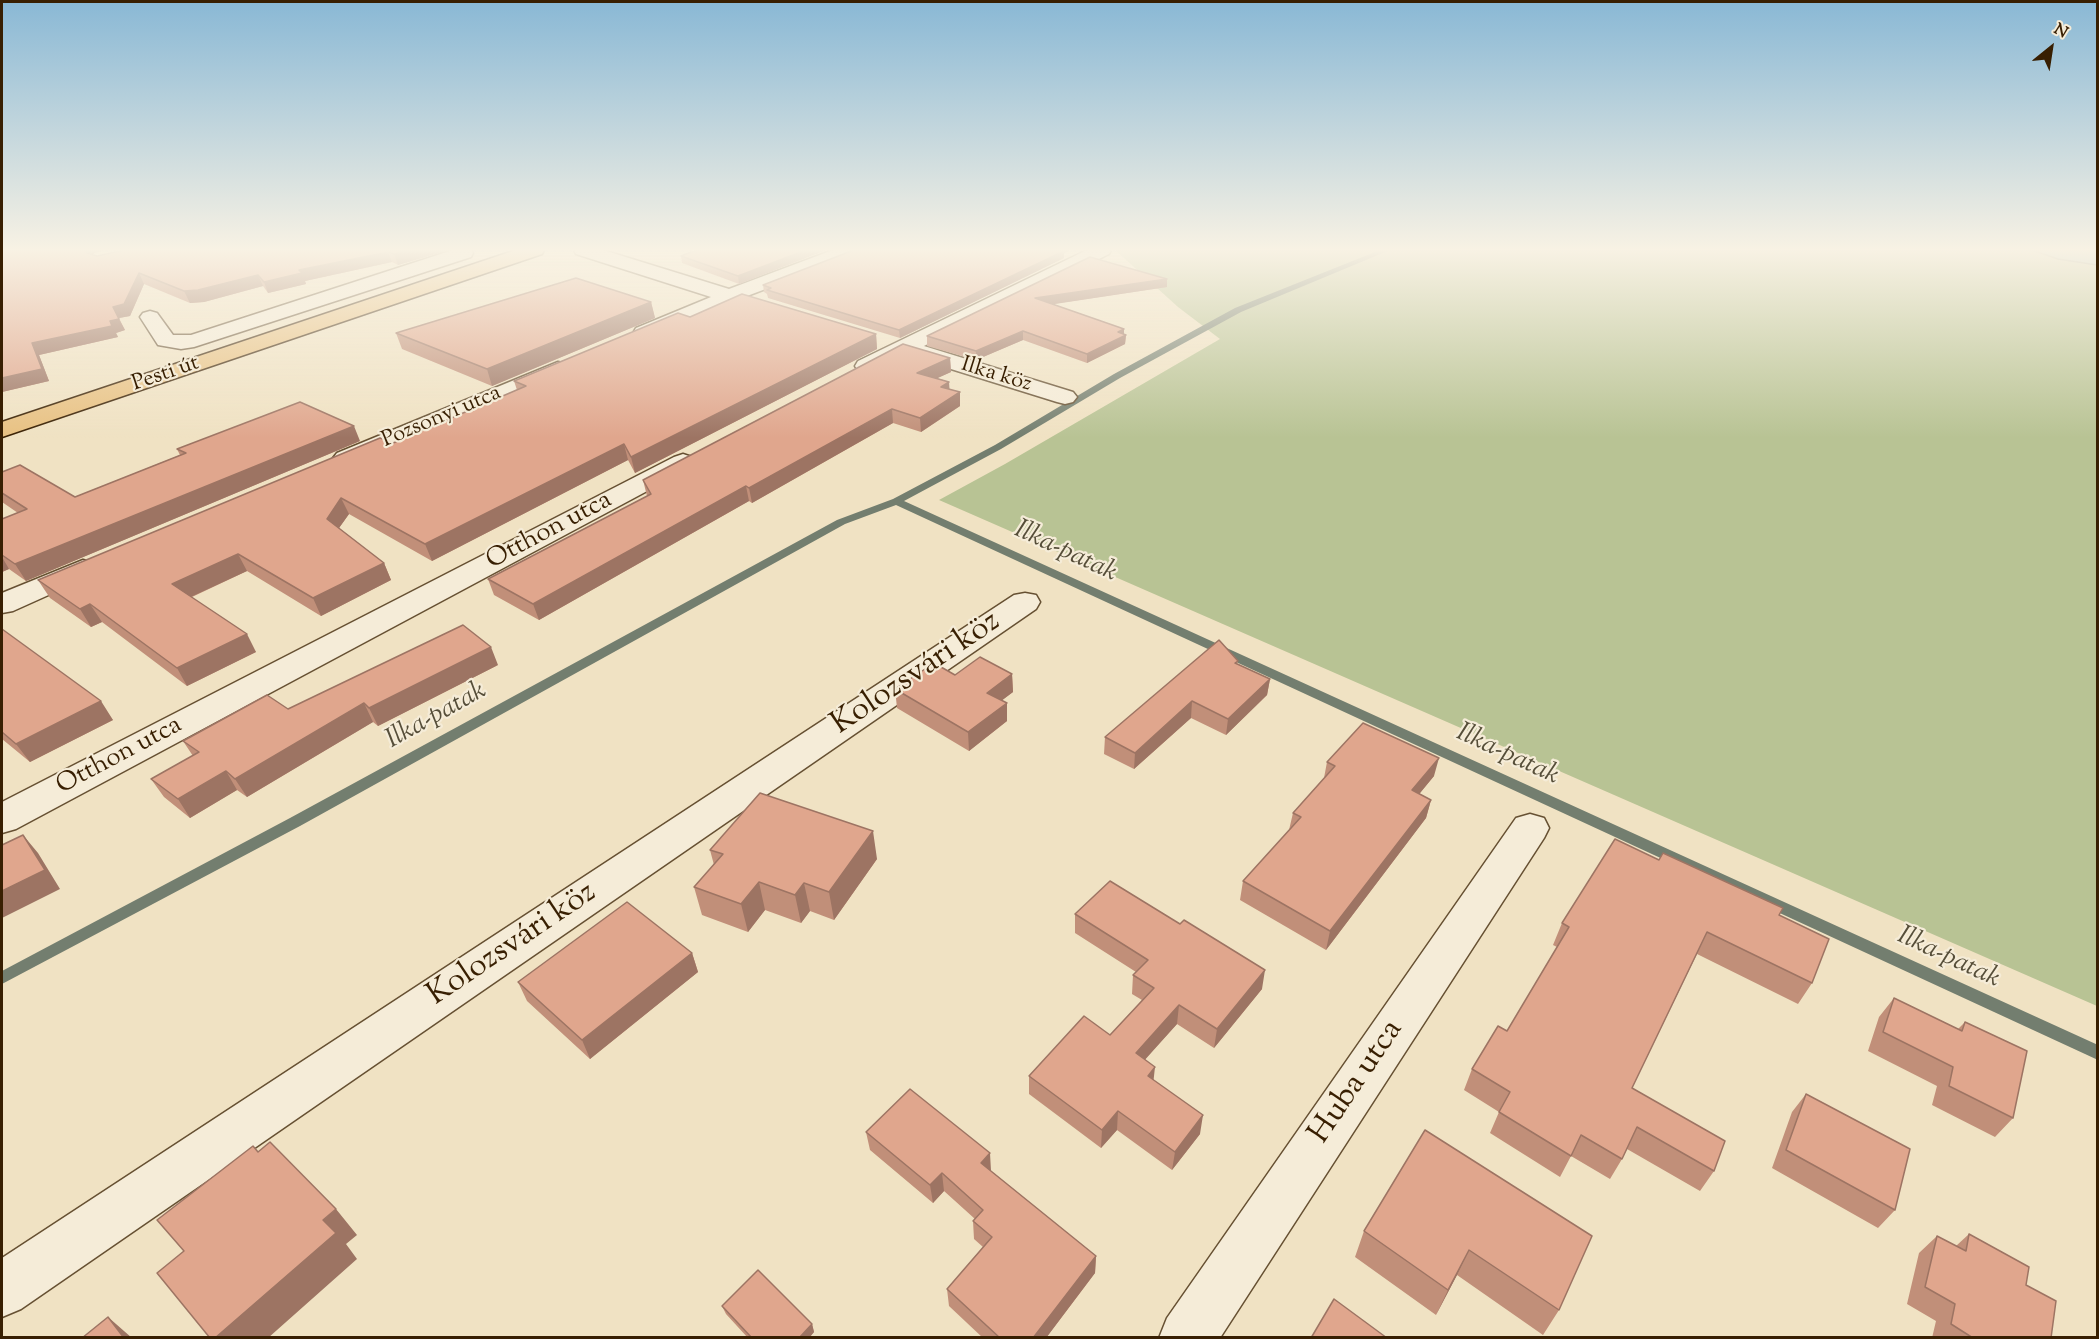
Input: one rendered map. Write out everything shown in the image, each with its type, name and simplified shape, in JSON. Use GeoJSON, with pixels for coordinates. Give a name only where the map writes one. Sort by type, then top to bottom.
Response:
{"type":"FeatureCollection","features":[{"type":"Feature","properties":{"kind":"main road","name":"Pesti út"},"geometry":{"type":"LineString","coordinates":[[2,430],[351,312]]}},
{"type":"Feature","properties":{"kind":"street"},"geometry":{"type":"LineString","coordinates":[[150,317],[166,340],[182,344],[278,312]]}},
{"type":"Feature","properties":{"kind":"street"},"geometry":{"type":"LineString","coordinates":[[620,343],[691,312]]}},
{"type":"Feature","properties":{"kind":"street"},"geometry":{"type":"LineString","coordinates":[[838,380],[890,344],[961,312]]}},
{"type":"Feature","properties":{"kind":"street","name":"Ilka köz"},"geometry":{"type":"LineString","coordinates":[[890,344],[1065,398]]}},
{"type":"Feature","properties":{"kind":"street","name":"Pozsonyi utca"},"geometry":{"type":"LineString","coordinates":[[322,469],[576,362]]}},
{"type":"Feature","properties":{"kind":"street","name":"Otthon utca"},"geometry":{"type":"LineString","coordinates":[[2,819],[700,453]]}},
{"type":"Feature","properties":{"kind":"street"},"geometry":{"type":"LineString","coordinates":[[2,604],[101,562]]}},
{"type":"Feature","properties":{"kind":"street","name":"Kolozsvári köz"},"geometry":{"type":"LineString","coordinates":[[2,1290],[1025,602]]}},
{"type":"Feature","properties":{"kind":"street","name":"Huba utca"},"geometry":{"type":"LineString","coordinates":[[1187,1338],[1530,828]]}},
{"type":"Feature","properties":{"kind":"green space"},"geometry":{"type":"Polygon","coordinates":[[[1185,312],[2097,312],[2097,1006],[939,500],[1220,339],[1185,312]]]}},
{"type":"Feature","properties":{"kind":"building"},"geometry":{"type":"Polygon","coordinates":[[[2,312],[116,312],[119,319],[110,321],[112,326],[32,343],[42,369],[2,378],[2,312]]]}},
{"type":"Feature","properties":{"kind":"building"},"geometry":{"type":"Polygon","coordinates":[[[463,312],[625,312],[487,369],[396,333],[463,312]]]}},
{"type":"Feature","properties":{"kind":"building"},"geometry":{"type":"Polygon","coordinates":[[[700,312],[804,312],[876,334],[631,457],[624,444],[425,544],[341,498],[327,519],[384,563],[313,598],[238,554],[172,584],[247,634],[177,668],[90,604],[80,609],[38,580],[380,438],[393,443],[526,386],[514,381],[678,313],[690,317],[700,312]]]}},
{"type":"Feature","properties":{"kind":"building"},"geometry":{"type":"Polygon","coordinates":[[[841,312],[936,312],[899,330],[841,312]]]}},
{"type":"Feature","properties":{"kind":"building"},"geometry":{"type":"Polygon","coordinates":[[[976,312],[1077,312],[1124,329],[1118,332],[1126,335],[1087,354],[1023,331],[976,351],[927,336],[976,312]]]}},
{"type":"Feature","properties":{"kind":"building"},"geometry":{"type":"Polygon","coordinates":[[[903,344],[950,358],[917,373],[949,382],[941,387],[960,392],[920,418],[892,409],[749,488],[746,486],[533,604],[488,579],[651,494],[643,480],[903,344]]]}},
{"type":"Feature","properties":{"kind":"building"},"geometry":{"type":"Polygon","coordinates":[[[300,402],[354,426],[15,564],[2,555],[2,519],[27,509],[2,493],[2,472],[20,465],[75,497],[186,453],[177,449],[300,402]]]}},
{"type":"Feature","properties":{"kind":"building"},"geometry":{"type":"Polygon","coordinates":[[[463,625],[491,647],[369,708],[364,703],[235,779],[226,771],[178,799],[151,779],[199,752],[183,741],[267,695],[288,709],[463,625]]]}},
{"type":"Feature","properties":{"kind":"building"},"geometry":{"type":"Polygon","coordinates":[[[2,629],[101,701],[16,744],[2,732],[2,629]]]}},
{"type":"Feature","properties":{"kind":"building"},"geometry":{"type":"Polygon","coordinates":[[[1219,640],[1238,661],[1235,663],[1270,679],[1228,719],[1192,701],[1135,753],[1105,737],[1219,640]]]}},
{"type":"Feature","properties":{"kind":"building"},"geometry":{"type":"Polygon","coordinates":[[[980,657],[1012,674],[987,693],[1007,703],[968,732],[895,689],[934,663],[955,675],[980,657]]]}},
{"type":"Feature","properties":{"kind":"building"},"geometry":{"type":"Polygon","coordinates":[[[1363,723],[1439,758],[1412,790],[1431,800],[1330,931],[1243,881],[1301,817],[1293,813],[1335,766],[1327,762],[1363,723]]]}},
{"type":"Feature","properties":{"kind":"building"},"geometry":{"type":"Polygon","coordinates":[[[760,793],[873,831],[829,892],[804,883],[795,895],[759,882],[741,904],[694,887],[723,854],[710,850],[760,793]]]}},
{"type":"Feature","properties":{"kind":"building"},"geometry":{"type":"Polygon","coordinates":[[[23,835],[45,870],[2,891],[2,845],[23,835]]]}},
{"type":"Feature","properties":{"kind":"building"},"geometry":{"type":"Polygon","coordinates":[[[1615,839],[1659,860],[1663,853],[1783,908],[1779,915],[1829,939],[1812,983],[1707,932],[1632,1088],[1725,1141],[1714,1171],[1637,1127],[1622,1159],[1581,1135],[1571,1156],[1499,1112],[1510,1092],[1472,1069],[1498,1026],[1507,1031],[1569,927],[1562,923],[1615,839]]]}},
{"type":"Feature","properties":{"kind":"building"},"geometry":{"type":"Polygon","coordinates":[[[1110,881],[1180,924],[1184,920],[1265,970],[1217,1029],[1179,1005],[1136,1053],[1155,1067],[1148,1076],[1203,1115],[1175,1152],[1118,1111],[1102,1130],[1029,1076],[1084,1016],[1110,1035],[1154,988],[1133,975],[1148,960],[1075,914],[1110,881]]]}},
{"type":"Feature","properties":{"kind":"building"},"geometry":{"type":"Polygon","coordinates":[[[627,902],[692,953],[582,1040],[518,982],[627,902]]]}},
{"type":"Feature","properties":{"kind":"building"},"geometry":{"type":"Polygon","coordinates":[[[1894,998],[1962,1031],[1965,1022],[2027,1051],[2013,1118],[1949,1086],[1953,1067],[1883,1032],[1894,998]]]}},
{"type":"Feature","properties":{"kind":"building"},"geometry":{"type":"Polygon","coordinates":[[[910,1089],[990,1153],[981,1163],[1096,1256],[1033,1338],[1000,1338],[947,1289],[992,1237],[973,1221],[983,1210],[942,1173],[930,1185],[866,1132],[910,1089]]]}},
{"type":"Feature","properties":{"kind":"building"},"geometry":{"type":"Polygon","coordinates":[[[1806,1094],[1910,1149],[1895,1210],[1786,1150],[1806,1094]]]}},
{"type":"Feature","properties":{"kind":"building"},"geometry":{"type":"Polygon","coordinates":[[[1425,1130],[1592,1236],[1559,1310],[1469,1250],[1448,1290],[1364,1231],[1425,1130]]]}},
{"type":"Feature","properties":{"kind":"building"},"geometry":{"type":"Polygon","coordinates":[[[270,1142],[336,1209],[323,1220],[336,1233],[215,1338],[210,1338],[157,1273],[184,1251],[157,1220],[253,1146],[258,1152],[270,1142]]]}},
{"type":"Feature","properties":{"kind":"building"},"geometry":{"type":"Polygon","coordinates":[[[1969,1234],[2029,1267],[2026,1285],[2056,1301],[2051,1338],[1973,1338],[1951,1324],[1955,1304],[1925,1287],[1937,1236],[1966,1251],[1969,1234]]]}},
{"type":"Feature","properties":{"kind":"building"},"geometry":{"type":"Polygon","coordinates":[[[758,1270],[812,1324],[799,1338],[752,1338],[722,1306],[758,1270]]]}},
{"type":"Feature","properties":{"kind":"building"},"geometry":{"type":"Polygon","coordinates":[[[1334,1299],[1387,1338],[1311,1338],[1334,1299]]]}},
{"type":"Feature","properties":{"kind":"building"},"geometry":{"type":"Polygon","coordinates":[[[108,1317],[124,1338],[82,1338],[108,1317]]]}},
{"type":"Feature","properties":{"kind":"waterway","name":"Ilka-patak"},"geometry":{"type":"LineString","coordinates":[[896,501],[998,447],[1117,376],[1233,312]]}},
{"type":"Feature","properties":{"kind":"waterway","name":"Ilka-patak"},"geometry":{"type":"LineString","coordinates":[[2,978],[295,822],[841,522],[896,501]]}},
{"type":"Feature","properties":{"kind":"waterway","name":"Ilka-patak"},"geometry":{"type":"LineString","coordinates":[[896,501],[2098,1053]]}}]}
